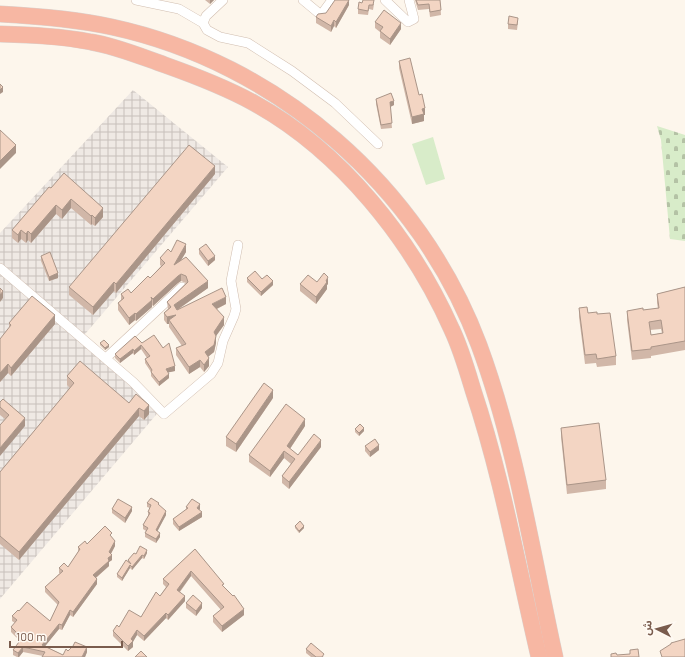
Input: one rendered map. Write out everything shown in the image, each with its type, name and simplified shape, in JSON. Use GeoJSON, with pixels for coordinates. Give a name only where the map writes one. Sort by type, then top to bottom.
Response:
{"type":"FeatureCollection","features":[{"type":"Feature","properties":{"kind":"highway"},"geometry":{"type":"LineString","coordinates":[[0,14],[42,16],[114,27],[163,42],[210,60],[255,82],[293,107],[332,136],[368,170],[384,188],[413,224],[439,261],[459,298],[480,348],[496,394],[518,482],[555,657]]}},
{"type":"Feature","properties":{"kind":"highway"},"geometry":{"type":"LineString","coordinates":[[0,34],[93,42],[140,56],[212,82],[255,103],[301,135],[346,174],[371,201],[398,234],[434,294],[452,330],[486,430],[539,657]]}},
{"type":"Feature","properties":{"kind":"street"},"geometry":{"type":"LineString","coordinates":[[136,0],[179,9],[202,23],[207,30],[220,37],[248,43],[292,71],[335,103],[378,144]]}},
{"type":"Feature","properties":{"kind":"street"},"geometry":{"type":"LineString","coordinates":[[202,23],[206,16],[223,0]]}},
{"type":"Feature","properties":{"kind":"street"},"geometry":{"type":"LineString","coordinates":[[303,0],[321,15],[332,0]]}},
{"type":"Feature","properties":{"kind":"street"},"geometry":{"type":"LineString","coordinates":[[385,0],[408,22],[414,19],[408,0]]}},
{"type":"Feature","properties":{"kind":"street"},"geometry":{"type":"LineString","coordinates":[[0,268],[133,382],[164,414],[207,378],[218,363],[223,341],[234,316],[235,299],[231,281],[238,245]]}},
{"type":"Feature","properties":{"kind":"street"},"geometry":{"type":"LineString","coordinates":[[106,358],[182,287]]}},
{"type":"Feature","properties":{"kind":"shaded area"},"geometry":{"type":"Polygon","coordinates":[[[133,90],[228,167],[80,340],[161,409],[0,599],[0,233],[133,90]]]}},
{"type":"Feature","properties":{"kind":"green space"},"geometry":{"type":"Polygon","coordinates":[[[657,126],[685,135],[685,241],[670,239],[661,140],[657,126]]]}},
{"type":"Feature","properties":{"kind":"green space"},"geometry":{"type":"Polygon","coordinates":[[[433,137],[445,179],[426,185],[412,144],[433,137]]]}},
{"type":"Feature","properties":{"kind":"building"},"geometry":{"type":"Polygon","coordinates":[[[335,0],[349,0],[336,22],[334,20],[331,26],[316,17],[318,14],[326,13],[335,0]]]}},
{"type":"Feature","properties":{"kind":"building"},"geometry":{"type":"Polygon","coordinates":[[[363,0],[374,0],[373,5],[369,5],[368,11],[358,9],[359,2],[362,3],[363,0]]]}},
{"type":"Feature","properties":{"kind":"building"},"geometry":{"type":"Polygon","coordinates":[[[416,0],[440,0],[441,10],[430,12],[429,4],[418,5],[416,0]]]}},
{"type":"Feature","properties":{"kind":"building"},"geometry":{"type":"Polygon","coordinates":[[[384,10],[401,23],[390,39],[380,31],[383,27],[375,22],[384,10]]]}},
{"type":"Feature","properties":{"kind":"building"},"geometry":{"type":"Polygon","coordinates":[[[509,16],[518,18],[517,25],[508,24],[509,16]]]}},
{"type":"Feature","properties":{"kind":"building"},"geometry":{"type":"Polygon","coordinates":[[[410,58],[419,95],[422,94],[425,108],[422,109],[424,114],[412,117],[399,61],[410,58]]]}},
{"type":"Feature","properties":{"kind":"building"},"geometry":{"type":"Polygon","coordinates":[[[391,93],[394,101],[390,102],[392,123],[381,125],[376,99],[391,93]]]}},
{"type":"Feature","properties":{"kind":"building"},"geometry":{"type":"Polygon","coordinates":[[[0,130],[16,145],[0,161],[0,130]]]}},
{"type":"Feature","properties":{"kind":"building"},"geometry":{"type":"Polygon","coordinates":[[[189,145],[215,166],[116,284],[114,282],[93,307],[69,287],[189,145]]]}},
{"type":"Feature","properties":{"kind":"building"},"geometry":{"type":"Polygon","coordinates":[[[64,173],[103,208],[95,218],[71,199],[62,210],[56,205],[31,234],[28,231],[26,234],[21,230],[18,235],[12,230],[49,187],[51,188],[64,173]]]}},
{"type":"Feature","properties":{"kind":"building"},"geometry":{"type":"Polygon","coordinates":[[[177,240],[186,244],[174,265],[186,257],[208,281],[174,305],[177,310],[222,288],[226,297],[212,304],[224,317],[214,332],[216,336],[214,345],[205,352],[209,358],[204,365],[200,360],[189,367],[176,348],[186,344],[169,320],[176,315],[167,317],[164,313],[171,307],[167,302],[188,282],[186,276],[181,274],[178,276],[153,299],[151,297],[152,300],[129,318],[118,303],[124,298],[121,294],[128,289],[131,293],[148,276],[150,278],[165,263],[160,258],[168,249],[171,252],[177,240]]]}},
{"type":"Feature","properties":{"kind":"building"},"geometry":{"type":"Polygon","coordinates":[[[206,244],[215,256],[208,261],[199,249],[206,244]]]}},
{"type":"Feature","properties":{"kind":"building"},"geometry":{"type":"Polygon","coordinates":[[[50,252],[58,273],[49,277],[41,256],[50,252]]]}},
{"type":"Feature","properties":{"kind":"building"},"geometry":{"type":"Polygon","coordinates":[[[255,271],[262,279],[267,275],[273,281],[261,292],[247,278],[255,271]]]}},
{"type":"Feature","properties":{"kind":"building"},"geometry":{"type":"Polygon","coordinates":[[[324,273],[328,277],[327,282],[316,297],[300,284],[308,275],[317,282],[324,273]]]}},
{"type":"Feature","properties":{"kind":"building"},"geometry":{"type":"Polygon","coordinates":[[[685,287],[685,341],[651,347],[651,349],[632,351],[627,311],[643,308],[643,310],[659,308],[657,294],[685,287]],[[661,320],[649,322],[651,335],[663,333],[661,320]]]}},
{"type":"Feature","properties":{"kind":"building"},"geometry":{"type":"Polygon","coordinates":[[[0,288],[3,291],[0,295],[0,288]]]}},
{"type":"Feature","properties":{"kind":"building"},"geometry":{"type":"Polygon","coordinates":[[[32,296],[55,315],[11,368],[8,364],[0,373],[0,339],[11,325],[9,323],[32,296]]]}},
{"type":"Feature","properties":{"kind":"building"},"geometry":{"type":"Polygon","coordinates":[[[587,307],[588,313],[610,313],[616,356],[597,359],[596,354],[585,355],[579,308],[587,307]]]}},
{"type":"Feature","properties":{"kind":"building"},"geometry":{"type":"Polygon","coordinates":[[[154,335],[163,348],[169,343],[175,366],[166,369],[169,374],[159,382],[151,372],[152,370],[145,359],[150,356],[141,345],[120,359],[115,354],[135,336],[142,343],[154,335]]]}},
{"type":"Feature","properties":{"kind":"building"},"geometry":{"type":"Polygon","coordinates":[[[104,340],[109,345],[105,348],[100,343],[104,340]]]}},
{"type":"Feature","properties":{"kind":"building"},"geometry":{"type":"Polygon","coordinates":[[[80,361],[129,403],[136,394],[149,405],[144,411],[139,408],[19,552],[0,536],[0,472],[74,383],[67,376],[80,361]]]}},
{"type":"Feature","properties":{"kind":"building"},"geometry":{"type":"Polygon","coordinates":[[[264,383],[273,390],[236,444],[226,437],[264,383]]]}},
{"type":"Feature","properties":{"kind":"building"},"geometry":{"type":"Polygon","coordinates":[[[3,399],[25,418],[0,448],[0,425],[9,415],[0,407],[0,402],[3,399]]]}},
{"type":"Feature","properties":{"kind":"building"},"geometry":{"type":"Polygon","coordinates":[[[286,404],[305,419],[287,446],[298,455],[314,434],[321,440],[289,482],[282,476],[295,459],[284,451],[270,471],[249,455],[286,404]]]}},
{"type":"Feature","properties":{"kind":"building"},"geometry":{"type":"Polygon","coordinates":[[[599,423],[606,480],[567,485],[561,428],[599,423]]]}},
{"type":"Feature","properties":{"kind":"building"},"geometry":{"type":"Polygon","coordinates":[[[360,424],[364,428],[359,433],[355,429],[360,424]]]}},
{"type":"Feature","properties":{"kind":"building"},"geometry":{"type":"Polygon","coordinates":[[[375,439],[379,445],[370,452],[365,446],[375,439]]]}},
{"type":"Feature","properties":{"kind":"building"},"geometry":{"type":"Polygon","coordinates":[[[151,498],[159,503],[158,504],[166,511],[156,530],[160,533],[156,539],[145,533],[148,528],[143,525],[150,513],[148,512],[151,505],[147,503],[151,498]]]}},
{"type":"Feature","properties":{"kind":"building"},"geometry":{"type":"Polygon","coordinates":[[[118,499],[132,507],[125,518],[112,509],[118,499]]]}},
{"type":"Feature","properties":{"kind":"building"},"geometry":{"type":"Polygon","coordinates":[[[192,499],[200,504],[197,508],[202,512],[179,527],[173,519],[188,508],[186,507],[192,499]]]}},
{"type":"Feature","properties":{"kind":"building"},"geometry":{"type":"Polygon","coordinates":[[[300,521],[304,526],[299,531],[295,526],[300,521]]]}},
{"type":"Feature","properties":{"kind":"building"},"geometry":{"type":"Polygon","coordinates":[[[105,526],[112,533],[110,535],[115,541],[109,552],[112,555],[108,558],[109,561],[93,575],[97,579],[73,612],[70,610],[62,625],[59,624],[42,645],[63,655],[66,649],[68,651],[75,642],[87,647],[82,657],[42,657],[45,652],[23,647],[18,653],[13,650],[22,638],[11,627],[17,620],[12,616],[27,602],[50,621],[59,602],[45,587],[63,571],[59,568],[64,563],[68,567],[80,549],[78,547],[85,541],[87,544],[105,526]]]}},
{"type":"Feature","properties":{"kind":"building"},"geometry":{"type":"Polygon","coordinates":[[[140,546],[147,550],[144,556],[142,555],[132,567],[130,565],[122,578],[117,574],[126,560],[131,564],[128,560],[134,553],[136,554],[140,546]]]}},
{"type":"Feature","properties":{"kind":"building"},"geometry":{"type":"Polygon","coordinates":[[[195,549],[224,584],[222,585],[233,596],[234,595],[244,609],[222,626],[213,616],[224,607],[191,571],[177,590],[185,596],[168,615],[166,613],[144,636],[137,630],[131,639],[133,641],[128,646],[113,631],[117,625],[119,627],[129,610],[141,617],[156,592],[160,596],[169,584],[163,579],[195,549]]]}},
{"type":"Feature","properties":{"kind":"building"},"geometry":{"type":"Polygon","coordinates":[[[193,595],[202,603],[196,611],[186,603],[193,595]]]}},
{"type":"Feature","properties":{"kind":"building"},"geometry":{"type":"Polygon","coordinates":[[[685,639],[685,657],[662,657],[660,651],[671,643],[685,639]]]}},
{"type":"Feature","properties":{"kind":"building"},"geometry":{"type":"Polygon","coordinates":[[[311,643],[324,654],[322,657],[316,657],[306,649],[311,643]]]}},
{"type":"Feature","properties":{"kind":"building"},"geometry":{"type":"Polygon","coordinates":[[[638,649],[639,657],[611,657],[611,654],[630,654],[630,650],[638,649]]]}},
{"type":"Feature","properties":{"kind":"building"},"geometry":{"type":"Polygon","coordinates":[[[141,651],[147,657],[135,657],[141,651]]]}}]}
